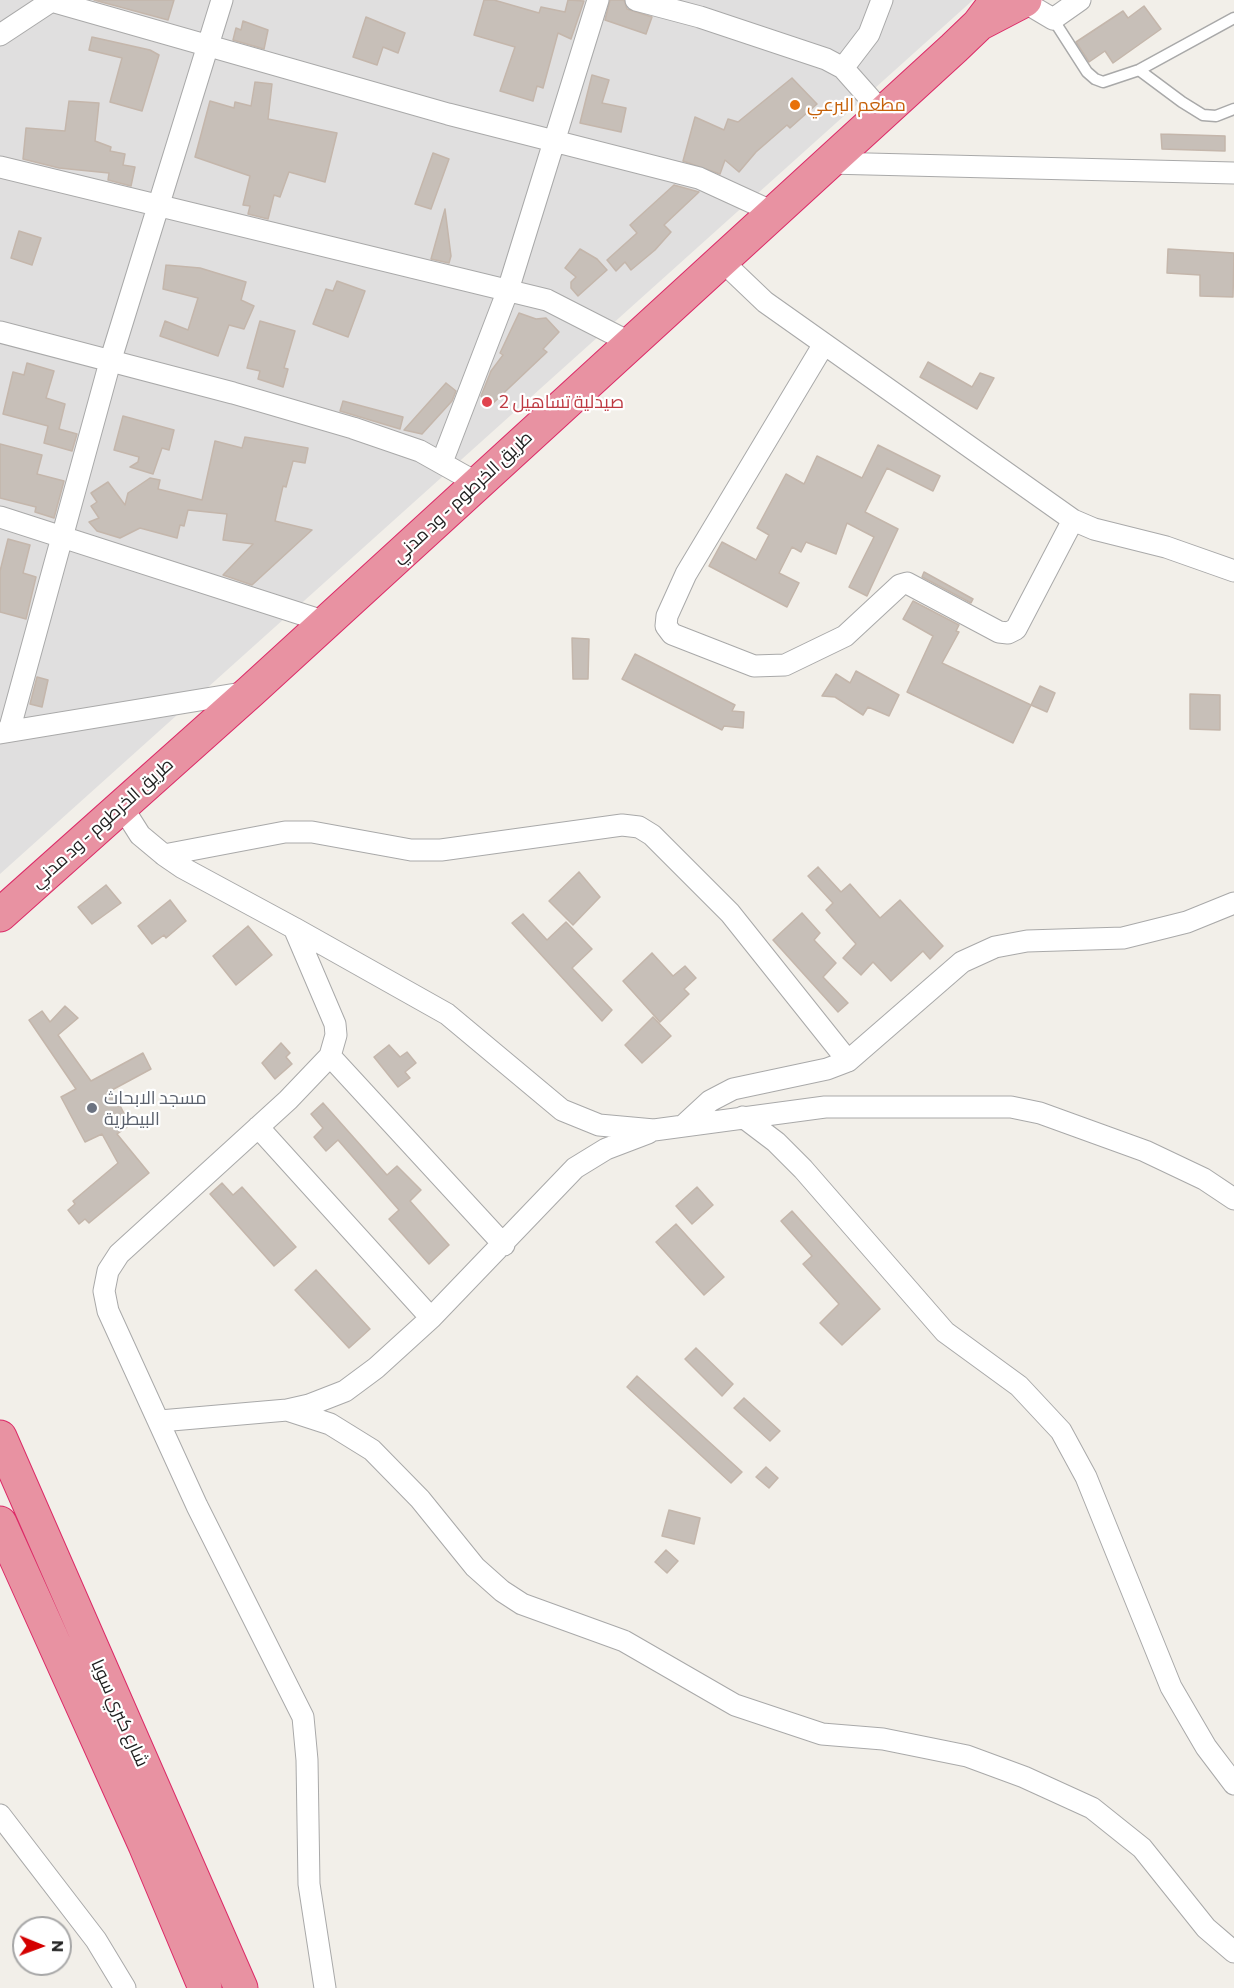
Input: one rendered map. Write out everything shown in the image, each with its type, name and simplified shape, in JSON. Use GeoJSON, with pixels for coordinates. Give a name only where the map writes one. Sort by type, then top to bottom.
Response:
{"type":"FeatureCollection","features":[{"type":"Feature","properties":{"kind":"highway","name":"طريق الخرطوم - ود مدني"},"geometry":{"type":"LineString","coordinates":[[0,915],[326,622],[882,112],[1009,5]]}},
{"type":"Feature","properties":{"kind":"highway","name":"شارع كبري سوبا"},"geometry":{"type":"LineString","coordinates":[[0,1437],[241,1988]]}},
{"type":"Feature","properties":{"kind":"highway"},"geometry":{"type":"LineString","coordinates":[[0,1523],[31,1508]]}},
{"type":"Feature","properties":{"kind":"highway","name":"شارع كبري سوبا"},"geometry":{"type":"LineString","coordinates":[[0,1523],[145,1845],[205,1988]]}},
{"type":"Feature","properties":{"kind":"highway"},"geometry":{"type":"LineString","coordinates":[[26,1583],[57,1569]]}},
{"type":"Feature","properties":{"kind":"street"},"geometry":{"type":"LineString","coordinates":[[222,0],[110,362],[62,537],[4,732],[250,691]]}},
{"type":"Feature","properties":{"kind":"street"},"geometry":{"type":"LineString","coordinates":[[442,462],[508,290],[598,0]]}},
{"type":"Feature","properties":{"kind":"street"},"geometry":{"type":"LineString","coordinates":[[636,0],[700,17],[825,59],[843,68],[882,112]]}},
{"type":"Feature","properties":{"kind":"street"},"geometry":{"type":"LineString","coordinates":[[843,68],[869,34],[882,0]]}},
{"type":"Feature","properties":{"kind":"street"},"geometry":{"type":"LineString","coordinates":[[1009,5],[1053,19],[1080,0]]}},
{"type":"Feature","properties":{"kind":"street"},"geometry":{"type":"LineString","coordinates":[[0,35],[52,1],[555,142],[699,178],[773,212]]}},
{"type":"Feature","properties":{"kind":"street"},"geometry":{"type":"LineString","coordinates":[[828,163],[1234,173]]}},
{"type":"Feature","properties":{"kind":"street"},"geometry":{"type":"LineString","coordinates":[[0,167],[547,300],[631,343]]}},
{"type":"Feature","properties":{"kind":"street"},"geometry":{"type":"LineString","coordinates":[[722,260],[765,302],[1073,520],[1094,529],[1166,547],[1234,571]]}},
{"type":"Feature","properties":{"kind":"street"},"geometry":{"type":"LineString","coordinates":[[0,332],[342,425],[420,451],[477,483]]}},
{"type":"Feature","properties":{"kind":"street"},"geometry":{"type":"LineString","coordinates":[[824,344],[686,574],[667,616],[666,626],[672,634],[754,666],[785,665],[845,636],[900,585],[907,583],[999,632],[1008,633],[1016,629],[1073,520]]}},
{"type":"Feature","properties":{"kind":"street"},"geometry":{"type":"LineString","coordinates":[[0,517],[326,622]]}},
{"type":"Feature","properties":{"kind":"street"},"geometry":{"type":"LineString","coordinates":[[121,805],[140,835],[164,855],[183,868],[447,1014],[562,1110],[599,1125],[654,1130]]}},
{"type":"Feature","properties":{"kind":"street"},"geometry":{"type":"LineString","coordinates":[[164,855],[292,831],[411,850],[441,850],[622,825],[639,827],[652,835],[730,913],[848,1062]]}},
{"type":"Feature","properties":{"kind":"street"},"geometry":{"type":"LineString","coordinates":[[684,1125],[710,1101],[733,1089],[827,1069],[848,1062],[963,962],[995,947],[1027,941],[1123,938],[1187,922],[1234,903]]}},
{"type":"Feature","properties":{"kind":"street"},"geometry":{"type":"LineString","coordinates":[[294,928],[334,1024],[336,1035],[330,1056],[258,1127],[119,1254],[108,1271],[104,1291],[108,1311],[201,1515],[303,1717],[307,1760],[309,1884],[325,1988]]}},
{"type":"Feature","properties":{"kind":"street"},"geometry":{"type":"LineString","coordinates":[[330,1056],[504,1245]]}},
{"type":"Feature","properties":{"kind":"street"},"geometry":{"type":"LineString","coordinates":[[160,1421],[287,1410],[309,1406],[345,1391],[376,1368],[431,1318],[504,1245],[552,1189],[575,1167],[598,1153],[654,1130],[825,1107],[1011,1107],[1040,1113],[1145,1151],[1204,1179],[1234,1199]]}},
{"type":"Feature","properties":{"kind":"street"},"geometry":{"type":"LineString","coordinates":[[744,1117],[776,1142],[803,1169],[945,1332],[1019,1386],[1061,1431],[1086,1477],[1171,1687],[1206,1747],[1234,1784]]}},
{"type":"Feature","properties":{"kind":"street"},"geometry":{"type":"LineString","coordinates":[[258,1127],[431,1318]]}},
{"type":"Feature","properties":{"kind":"street"},"geometry":{"type":"LineString","coordinates":[[287,1410],[330,1424],[372,1450],[420,1499],[475,1568],[502,1591],[522,1604],[624,1641],[735,1705],[822,1734],[883,1739],[967,1756],[1024,1777],[1092,1808],[1142,1848],[1206,1928],[1234,1952]]}},
{"type":"Feature","properties":{"kind":"street"},"geometry":{"type":"LineString","coordinates":[[0,1815],[96,1940],[125,1988]]}},
{"type":"Feature","properties":{"kind":"lane"},"geometry":{"type":"LineString","coordinates":[[1053,19],[1095,79],[1103,82],[1139,70],[1234,18]]}},
{"type":"Feature","properties":{"kind":"lane"},"geometry":{"type":"LineString","coordinates":[[1139,70],[1203,115],[1216,116],[1234,109]]}},
{"type":"Feature","properties":{"kind":"shaded area"},"geometry":{"type":"Polygon","coordinates":[[[0,0],[973,0],[0,874],[0,0]]]}},
{"type":"Feature","properties":{"kind":"building"},"geometry":{"type":"Polygon","coordinates":[[[94,0],[174,0],[168,20],[94,0]]]}},
{"type":"Feature","properties":{"kind":"building"},"geometry":{"type":"Polygon","coordinates":[[[484,0],[494,0],[539,13],[541,7],[565,12],[568,0],[584,1],[571,39],[558,33],[543,88],[537,86],[533,101],[500,91],[515,47],[474,35],[484,0]]]}},
{"type":"Feature","properties":{"kind":"building"},"geometry":{"type":"Polygon","coordinates":[[[610,0],[624,0],[627,9],[652,17],[646,34],[605,20],[610,0]]]}},
{"type":"Feature","properties":{"kind":"building"},"geometry":{"type":"Polygon","coordinates":[[[1144,6],[1161,29],[1113,63],[1105,51],[1089,62],[1076,42],[1123,11],[1128,18],[1144,6]]]}},
{"type":"Feature","properties":{"kind":"building"},"geometry":{"type":"Polygon","coordinates":[[[366,17],[405,33],[398,53],[383,47],[377,65],[353,57],[366,17]]]}},
{"type":"Feature","properties":{"kind":"building"},"geometry":{"type":"Polygon","coordinates":[[[243,21],[268,30],[264,49],[233,40],[236,28],[241,30],[243,21]]]}},
{"type":"Feature","properties":{"kind":"building"},"geometry":{"type":"Polygon","coordinates":[[[92,37],[150,50],[159,55],[142,111],[110,102],[122,58],[89,50],[92,37]]]}},
{"type":"Feature","properties":{"kind":"building"},"geometry":{"type":"Polygon","coordinates":[[[592,75],[609,80],[602,103],[626,108],[621,132],[580,123],[592,75]]]}},
{"type":"Feature","properties":{"kind":"building"},"geometry":{"type":"Polygon","coordinates":[[[792,78],[817,104],[790,128],[787,125],[756,152],[739,172],[725,160],[720,174],[683,161],[695,117],[724,130],[728,119],[738,122],[792,78]]]}},
{"type":"Feature","properties":{"kind":"building"},"geometry":{"type":"Polygon","coordinates":[[[255,82],[272,84],[268,119],[337,133],[325,182],[289,172],[280,197],[274,195],[268,219],[248,214],[250,206],[243,205],[250,176],[195,157],[210,101],[234,108],[235,102],[251,106],[255,82]]]}},
{"type":"Feature","properties":{"kind":"building"},"geometry":{"type":"Polygon","coordinates":[[[69,101],[99,103],[95,141],[111,147],[110,151],[125,154],[123,165],[135,167],[131,186],[108,180],[109,173],[59,168],[23,159],[26,128],[65,131],[69,101]]]}},
{"type":"Feature","properties":{"kind":"building"},"geometry":{"type":"Polygon","coordinates":[[[1161,134],[1225,136],[1225,151],[1162,149],[1161,134]]]}},
{"type":"Feature","properties":{"kind":"building"},"geometry":{"type":"Polygon","coordinates":[[[433,153],[449,159],[431,209],[415,204],[433,153]]]}},
{"type":"Feature","properties":{"kind":"building"},"geometry":{"type":"Polygon","coordinates":[[[674,185],[699,192],[664,225],[671,232],[655,250],[631,270],[625,262],[616,271],[607,260],[637,233],[630,225],[674,185]]]}},
{"type":"Feature","properties":{"kind":"building"},"geometry":{"type":"Polygon","coordinates":[[[445,209],[451,256],[449,263],[431,259],[445,209]]]}},
{"type":"Feature","properties":{"kind":"building"},"geometry":{"type":"Polygon","coordinates":[[[19,231],[41,238],[32,265],[11,258],[19,231]]]}},
{"type":"Feature","properties":{"kind":"building"},"geometry":{"type":"Polygon","coordinates":[[[580,249],[597,259],[607,270],[578,296],[571,288],[571,282],[576,277],[565,268],[580,249]]]}},
{"type":"Feature","properties":{"kind":"building"},"geometry":{"type":"Polygon","coordinates":[[[1168,249],[1234,253],[1233,297],[1200,296],[1200,275],[1167,273],[1168,249]]]}},
{"type":"Feature","properties":{"kind":"building"},"geometry":{"type":"Polygon","coordinates":[[[166,265],[200,268],[246,282],[241,300],[254,306],[244,329],[229,325],[218,356],[160,336],[165,321],[188,330],[198,298],[163,289],[166,265]]]}},
{"type":"Feature","properties":{"kind":"building"},"geometry":{"type":"Polygon","coordinates":[[[337,281],[365,291],[348,337],[313,324],[326,289],[333,291],[337,281]]]}},
{"type":"Feature","properties":{"kind":"building"},"geometry":{"type":"Polygon","coordinates":[[[519,313],[536,319],[546,318],[559,332],[543,349],[547,352],[490,406],[481,396],[491,371],[503,355],[500,353],[519,313]]]}},
{"type":"Feature","properties":{"kind":"building"},"geometry":{"type":"Polygon","coordinates":[[[260,321],[295,331],[284,368],[288,369],[283,387],[258,379],[260,371],[247,368],[260,321]]]}},
{"type":"Feature","properties":{"kind":"building"},"geometry":{"type":"Polygon","coordinates":[[[928,362],[972,387],[980,373],[994,378],[977,409],[920,377],[928,362]]]}},
{"type":"Feature","properties":{"kind":"building"},"geometry":{"type":"Polygon","coordinates":[[[27,363],[54,371],[46,398],[65,404],[59,429],[77,434],[72,451],[44,443],[48,426],[3,414],[13,372],[24,375],[27,363]]]}},
{"type":"Feature","properties":{"kind":"building"},"geometry":{"type":"Polygon","coordinates":[[[446,383],[456,391],[452,401],[422,434],[404,430],[446,383]]]}},
{"type":"Feature","properties":{"kind":"building"},"geometry":{"type":"Polygon","coordinates":[[[343,401],[403,417],[400,429],[340,411],[343,401]]]}},
{"type":"Feature","properties":{"kind":"building"},"geometry":{"type":"Polygon","coordinates":[[[123,416],[174,430],[169,450],[162,448],[153,474],[130,467],[138,462],[139,457],[114,450],[123,416]]]}},
{"type":"Feature","properties":{"kind":"building"},"geometry":{"type":"Polygon","coordinates":[[[245,437],[308,448],[305,463],[293,461],[286,487],[283,486],[275,521],[312,530],[252,585],[223,575],[253,544],[223,540],[227,514],[188,510],[184,526],[180,525],[177,538],[140,528],[120,538],[97,531],[89,522],[99,518],[91,506],[97,502],[91,493],[108,482],[125,505],[128,493],[150,478],[160,480],[158,489],[202,500],[215,441],[242,448],[245,437]]]}},
{"type":"Feature","properties":{"kind":"building"},"geometry":{"type":"Polygon","coordinates":[[[0,444],[42,455],[37,474],[64,481],[54,518],[35,512],[36,507],[0,498],[0,444]]]}},
{"type":"Feature","properties":{"kind":"building"},"geometry":{"type":"Polygon","coordinates":[[[878,445],[940,476],[933,491],[887,468],[865,512],[898,529],[867,596],[849,587],[874,537],[847,523],[836,554],[806,542],[801,552],[792,547],[779,573],[799,583],[787,607],[709,566],[722,542],[756,560],[769,535],[757,528],[786,474],[804,484],[817,456],[862,478],[878,445]]]}},
{"type":"Feature","properties":{"kind":"building"},"geometry":{"type":"Polygon","coordinates":[[[8,539],[30,545],[23,573],[36,577],[26,619],[0,612],[0,571],[8,539]]]}},
{"type":"Feature","properties":{"kind":"building"},"geometry":{"type":"Polygon","coordinates":[[[924,572],[973,599],[971,603],[922,577],[924,572]]]}},
{"type":"Feature","properties":{"kind":"building"},"geometry":{"type":"Polygon","coordinates":[[[913,601],[959,625],[956,631],[959,632],[942,663],[1031,705],[1013,743],[907,692],[933,636],[903,619],[913,601]]]}},
{"type":"Feature","properties":{"kind":"building"},"geometry":{"type":"Polygon","coordinates":[[[572,638],[589,639],[588,679],[573,679],[572,638]]]}},
{"type":"Feature","properties":{"kind":"building"},"geometry":{"type":"Polygon","coordinates":[[[635,654],[735,705],[732,711],[744,712],[743,728],[724,726],[722,730],[622,679],[635,654]]]}},
{"type":"Feature","properties":{"kind":"building"},"geometry":{"type":"Polygon","coordinates":[[[856,671],[899,695],[889,716],[868,707],[863,715],[835,697],[822,696],[836,674],[850,683],[856,671]]]}},
{"type":"Feature","properties":{"kind":"building"},"geometry":{"type":"Polygon","coordinates":[[[37,677],[48,680],[42,707],[30,704],[37,677]]]}},
{"type":"Feature","properties":{"kind":"building"},"geometry":{"type":"Polygon","coordinates":[[[1040,686],[1055,693],[1047,712],[1031,705],[1040,686]]]}},
{"type":"Feature","properties":{"kind":"building"},"geometry":{"type":"Polygon","coordinates":[[[1190,694],[1220,695],[1220,730],[1190,729],[1190,694]]]}},
{"type":"Feature","properties":{"kind":"building"},"geometry":{"type":"Polygon","coordinates":[[[818,867],[841,892],[850,884],[880,918],[900,900],[943,946],[930,959],[923,951],[891,981],[873,962],[861,975],[843,958],[856,944],[826,910],[833,903],[808,876],[818,867]]]}},
{"type":"Feature","properties":{"kind":"building"},"geometry":{"type":"Polygon","coordinates":[[[579,872],[600,897],[573,925],[549,901],[579,872]]]}},
{"type":"Feature","properties":{"kind":"building"},"geometry":{"type":"Polygon","coordinates":[[[106,885],[121,903],[92,924],[78,907],[106,885]]]}},
{"type":"Feature","properties":{"kind":"building"},"geometry":{"type":"Polygon","coordinates":[[[170,900],[186,921],[166,938],[164,935],[152,944],[138,926],[170,900]]]}},
{"type":"Feature","properties":{"kind":"building"},"geometry":{"type":"Polygon","coordinates":[[[802,913],[820,933],[814,940],[836,963],[823,977],[848,1003],[838,1012],[773,940],[802,913]]]}},
{"type":"Feature","properties":{"kind":"building"},"geometry":{"type":"Polygon","coordinates":[[[523,914],[547,940],[566,922],[592,949],[572,968],[612,1010],[602,1021],[512,923],[523,914]]]}},
{"type":"Feature","properties":{"kind":"building"},"geometry":{"type":"Polygon","coordinates":[[[248,926],[272,955],[236,985],[213,956],[248,926]]]}},
{"type":"Feature","properties":{"kind":"building"},"geometry":{"type":"Polygon","coordinates":[[[652,953],[673,976],[685,966],[696,978],[684,989],[689,994],[660,1022],[623,981],[652,953]]]}},
{"type":"Feature","properties":{"kind":"building"},"geometry":{"type":"Polygon","coordinates":[[[65,1006],[78,1018],[58,1035],[91,1081],[143,1053],[151,1069],[112,1090],[130,1125],[117,1134],[149,1173],[89,1223],[85,1219],[79,1224],[68,1210],[75,1204],[73,1201],[118,1163],[102,1134],[85,1142],[61,1097],[76,1089],[29,1020],[42,1011],[50,1022],[65,1006]]]}},
{"type":"Feature","properties":{"kind":"building"},"geometry":{"type":"Polygon","coordinates":[[[653,1017],[671,1036],[642,1063],[625,1045],[653,1017]]]}},
{"type":"Feature","properties":{"kind":"building"},"geometry":{"type":"Polygon","coordinates":[[[281,1043],[290,1053],[286,1057],[292,1064],[275,1079],[262,1063],[281,1043]]]}},
{"type":"Feature","properties":{"kind":"building"},"geometry":{"type":"Polygon","coordinates":[[[389,1045],[400,1057],[407,1052],[416,1063],[405,1072],[410,1078],[398,1087],[374,1057],[389,1045]]]}},
{"type":"Feature","properties":{"kind":"building"},"geometry":{"type":"Polygon","coordinates":[[[323,1103],[387,1175],[397,1166],[421,1190],[410,1201],[449,1245],[429,1264],[389,1219],[399,1210],[338,1140],[326,1151],[314,1137],[323,1128],[311,1114],[323,1103]]]}},
{"type":"Feature","properties":{"kind":"building"},"geometry":{"type":"Polygon","coordinates":[[[222,1183],[233,1195],[242,1187],[296,1247],[274,1266],[210,1194],[222,1183]]]}},
{"type":"Feature","properties":{"kind":"building"},"geometry":{"type":"Polygon","coordinates":[[[697,1187],[713,1205],[692,1224],[676,1206],[697,1187]]]}},
{"type":"Feature","properties":{"kind":"building"},"geometry":{"type":"Polygon","coordinates":[[[792,1211],[880,1309],[842,1345],[820,1323],[839,1304],[803,1264],[812,1256],[781,1221],[792,1211]]]}},
{"type":"Feature","properties":{"kind":"building"},"geometry":{"type":"Polygon","coordinates":[[[676,1224],[724,1277],[704,1295],[656,1242],[676,1224]]]}},
{"type":"Feature","properties":{"kind":"building"},"geometry":{"type":"Polygon","coordinates":[[[316,1270],[370,1329],[349,1348],[295,1290],[316,1270]]]}},
{"type":"Feature","properties":{"kind":"building"},"geometry":{"type":"Polygon","coordinates":[[[696,1348],[733,1384],[722,1396],[685,1359],[696,1348]]]}},
{"type":"Feature","properties":{"kind":"building"},"geometry":{"type":"Polygon","coordinates":[[[637,1376],[742,1472],[731,1483],[627,1387],[637,1376]]]}},
{"type":"Feature","properties":{"kind":"building"},"geometry":{"type":"Polygon","coordinates":[[[744,1398],[780,1431],[770,1441],[734,1408],[744,1398]]]}},
{"type":"Feature","properties":{"kind":"building"},"geometry":{"type":"Polygon","coordinates":[[[766,1467],[778,1478],[769,1488],[756,1477],[766,1467]]]}},
{"type":"Feature","properties":{"kind":"building"},"geometry":{"type":"Polygon","coordinates":[[[669,1510],[700,1518],[694,1544],[662,1536],[669,1510]]]}},
{"type":"Feature","properties":{"kind":"building"},"geometry":{"type":"Polygon","coordinates":[[[666,1550],[678,1561],[667,1573],[655,1562],[666,1550]]]}},
{"type":"Feature","properties":{"kind":"place","name":"مطعم البرعي"},"geometry":{"type":"Point","coordinates":[795,105]}},
{"type":"Feature","properties":{"kind":"place","name":"صيدلية تساهيل 2"},"geometry":{"type":"Point","coordinates":[487,402]}},
{"type":"Feature","properties":{"kind":"place","name":"مسجد الابحاث البيطرية"},"geometry":{"type":"Point","coordinates":[92,1108]}}]}
